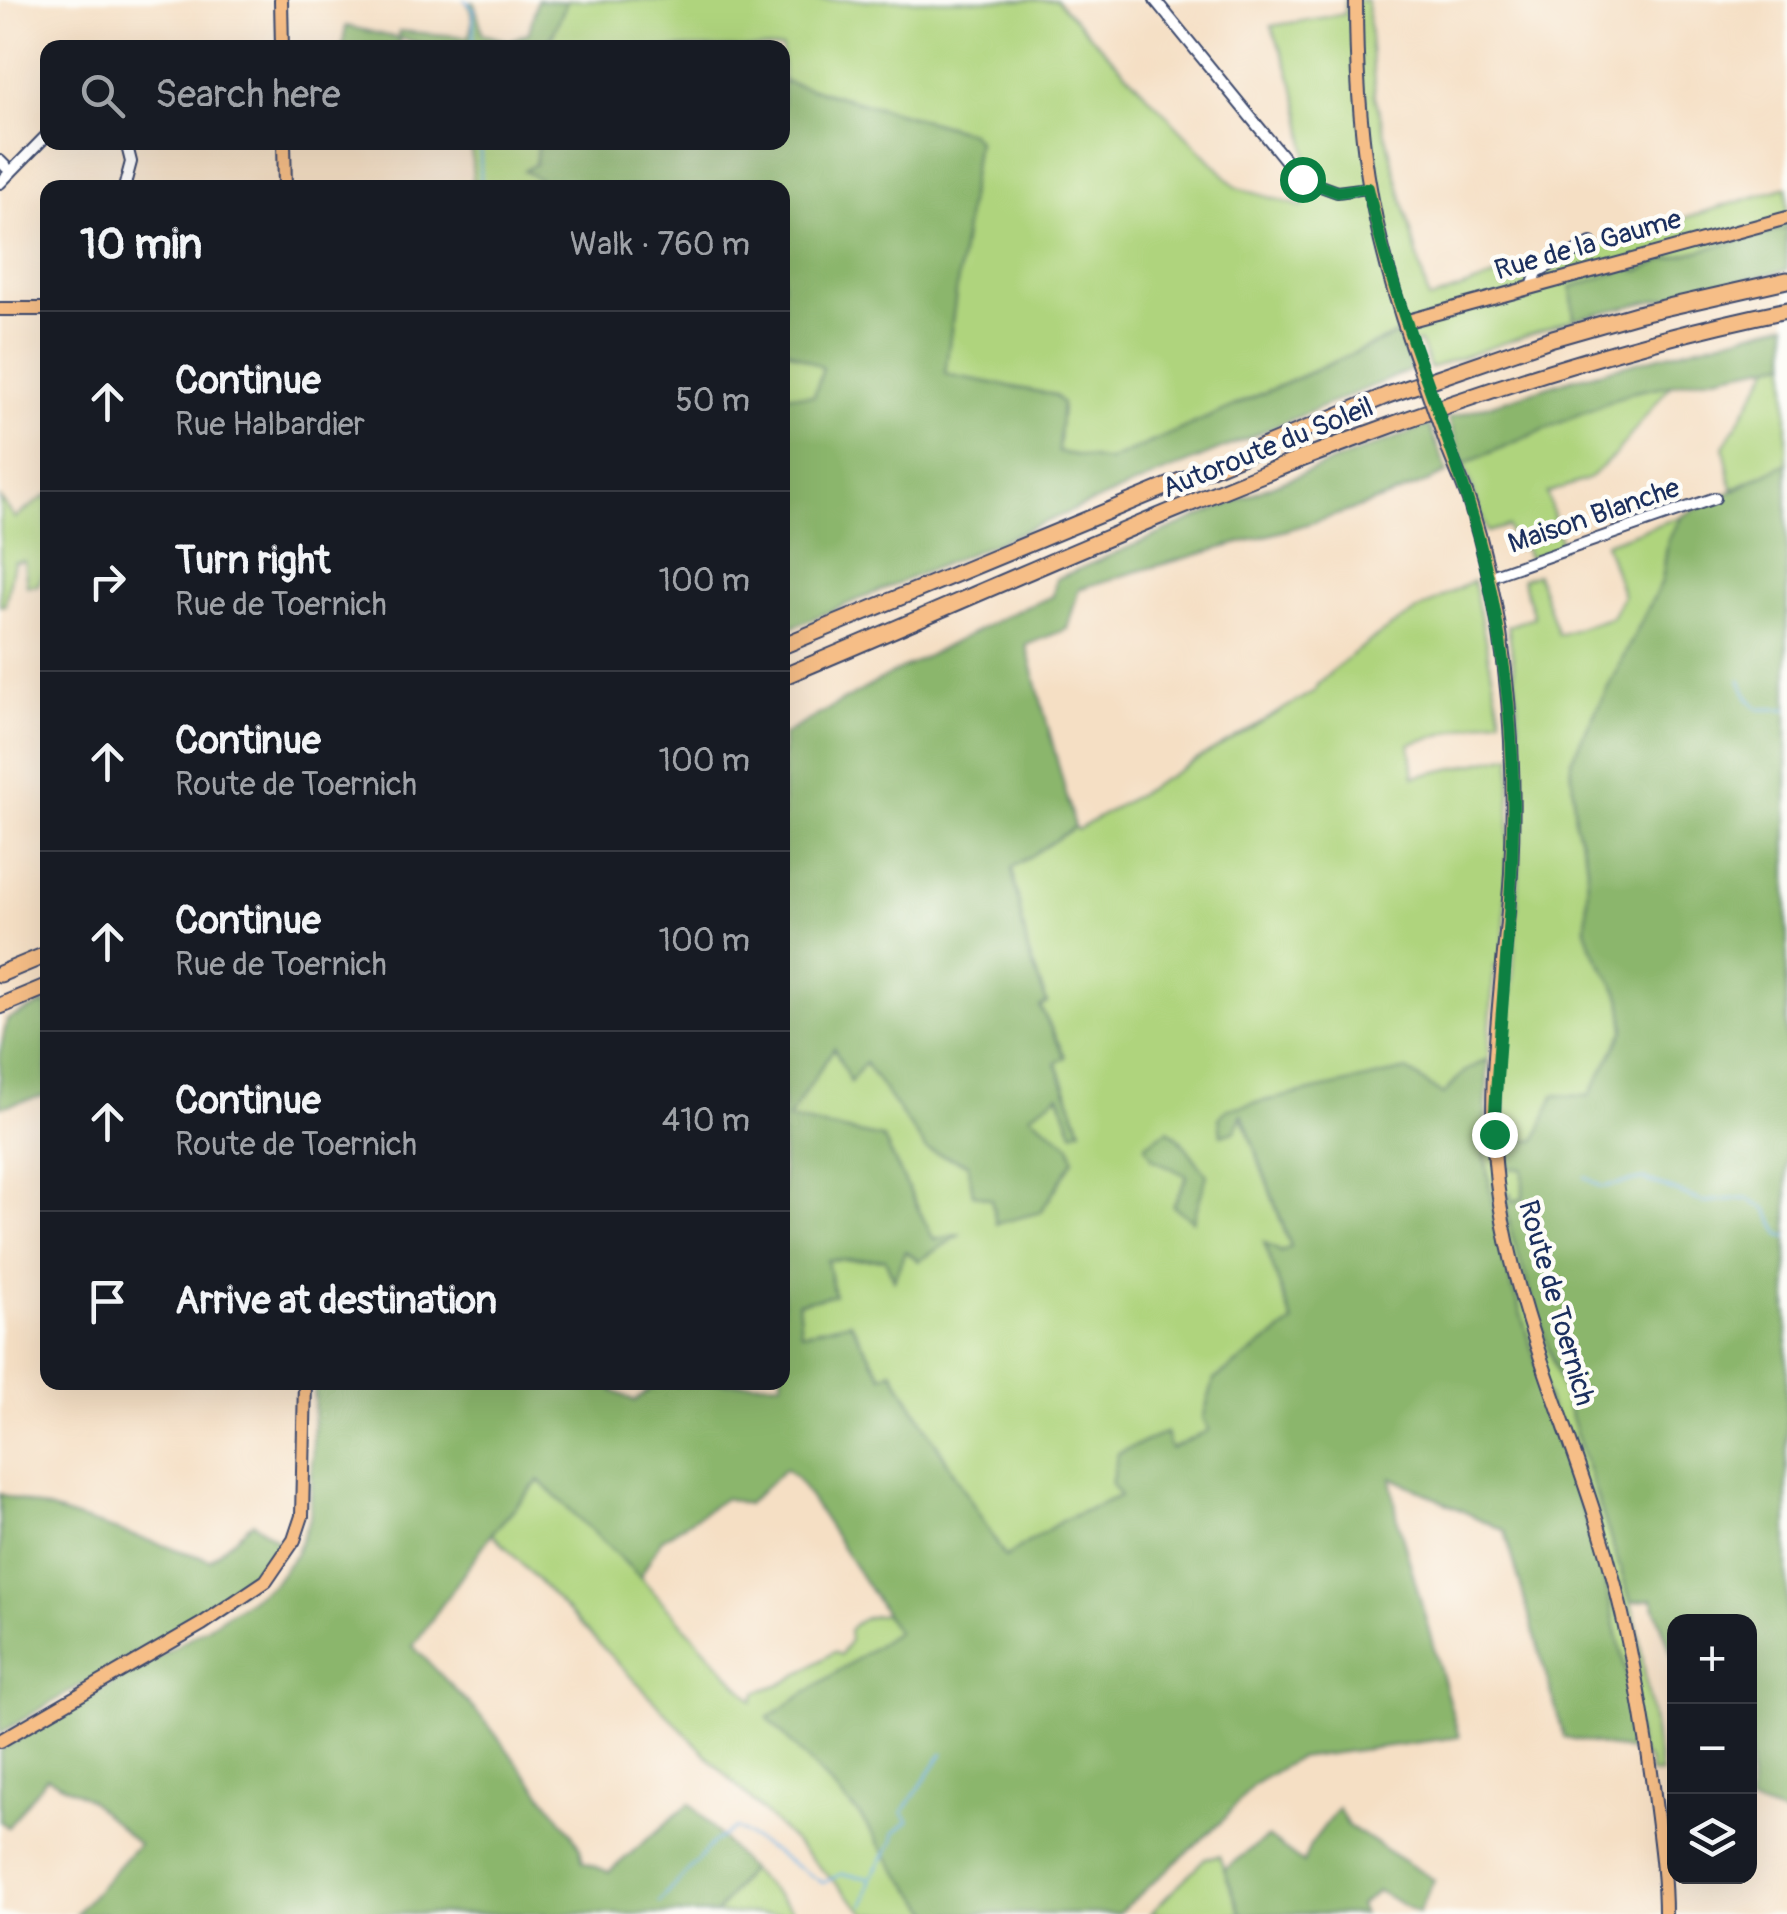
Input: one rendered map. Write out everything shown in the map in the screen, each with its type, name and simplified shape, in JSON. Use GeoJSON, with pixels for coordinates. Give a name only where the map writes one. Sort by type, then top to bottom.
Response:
{"type":"FeatureCollection","features":[{"type":"Feature","properties":{"kind":"highway","name":"Autoroute du Soleil"},"geometry":{"type":"LineString","coordinates":[[790,643],[1388,395],[1637,314],[1787,280]]}},
{"type":"Feature","properties":{"kind":"highway","name":"Autoroute du Soleil"},"geometry":{"type":"LineString","coordinates":[[790,674],[1398,422],[1560,366],[1787,310]]}},
{"type":"Feature","properties":{"kind":"highway"},"geometry":{"type":"LineString","coordinates":[[0,974],[40,957]]}},
{"type":"Feature","properties":{"kind":"highway"},"geometry":{"type":"LineString","coordinates":[[0,1006],[40,989]]}},
{"type":"Feature","properties":{"kind":"main road"},"geometry":{"type":"LineString","coordinates":[[281,0],[282,40]]}},
{"type":"Feature","properties":{"kind":"main road"},"geometry":{"type":"LineString","coordinates":[[1356,0],[1358,104],[1368,188],[1379,242],[1404,322]]}},
{"type":"Feature","properties":{"kind":"main road"},"geometry":{"type":"LineString","coordinates":[[284,150],[284,180]]}},
{"type":"Feature","properties":{"kind":"main road","name":"Rue de la Gaume"},"geometry":{"type":"LineString","coordinates":[[1404,322],[1787,218]]}},
{"type":"Feature","properties":{"kind":"main road"},"geometry":{"type":"LineString","coordinates":[[0,309],[40,309]]}},
{"type":"Feature","properties":{"kind":"main road","name":"Route de Toernich"},"geometry":{"type":"LineString","coordinates":[[1404,322],[1471,506],[1504,666],[1512,754],[1511,870],[1494,1134],[1500,1204],[1518,1280],[1600,1530],[1620,1606],[1649,1761],[1664,1914]]}},
{"type":"Feature","properties":{"kind":"main road"},"geometry":{"type":"LineString","coordinates":[[0,1741],[202,1624],[266,1581],[294,1540],[302,1516],[306,1390]]}},
{"type":"Feature","properties":{"kind":"street"},"geometry":{"type":"LineString","coordinates":[[1155,0],[1302,179],[1337,192],[1368,188]]}},
{"type":"Feature","properties":{"kind":"street"},"geometry":{"type":"LineString","coordinates":[[0,183],[40,142]]}},
{"type":"Feature","properties":{"kind":"street"},"geometry":{"type":"LineString","coordinates":[[126,180],[131,162],[128,150]]}},
{"type":"Feature","properties":{"kind":"street"},"geometry":{"type":"LineString","coordinates":[[0,161],[11,172]]}},
{"type":"Feature","properties":{"kind":"street"},"geometry":{"type":"LineString","coordinates":[[1532,286],[1537,272],[1591,243]]}},
{"type":"Feature","properties":{"kind":"street","name":"Maison Blanche"},"geometry":{"type":"LineString","coordinates":[[1488,576],[1715,498]]}},
{"type":"Feature","properties":{"kind":"green space"},"geometry":{"type":"Polygon","coordinates":[[[537,0],[567,2],[550,40],[511,40],[529,32],[537,0]]]}},
{"type":"Feature","properties":{"kind":"green space"},"geometry":{"type":"Polygon","coordinates":[[[568,0],[1056,0],[1237,188],[1303,207],[1307,160],[1301,114],[1271,26],[1345,14],[1345,0],[1367,0],[1375,96],[1429,300],[1523,267],[1787,187],[1787,228],[1572,287],[1574,319],[1430,368],[1420,342],[1403,347],[1399,333],[1109,461],[1057,452],[1062,405],[1055,395],[944,374],[977,141],[970,132],[790,83],[790,40],[550,40],[568,0]]]}},
{"type":"Feature","properties":{"kind":"green space"},"geometry":{"type":"Polygon","coordinates":[[[474,2],[483,34],[505,40],[343,40],[346,26],[397,38],[399,31],[469,37],[473,19],[468,4],[474,2]]]}},
{"type":"Feature","properties":{"kind":"green space"},"geometry":{"type":"Polygon","coordinates":[[[790,83],[969,132],[977,140],[945,374],[1055,395],[1062,404],[1058,452],[1109,461],[1400,333],[1411,370],[790,628],[790,394],[814,396],[823,368],[790,352],[790,180],[541,180],[524,171],[535,164],[537,150],[790,150],[790,83]]]}},
{"type":"Feature","properties":{"kind":"green space"},"geometry":{"type":"Polygon","coordinates":[[[471,150],[537,150],[535,164],[542,180],[473,180],[471,150]]]}},
{"type":"Feature","properties":{"kind":"green space"},"geometry":{"type":"Polygon","coordinates":[[[1787,228],[1787,270],[1574,319],[1571,287],[1787,228]]]}},
{"type":"Feature","properties":{"kind":"green space"},"geometry":{"type":"Polygon","coordinates":[[[1787,323],[1787,362],[1629,393],[1464,464],[1448,418],[1568,380],[1787,323]]]}},
{"type":"Feature","properties":{"kind":"green space"},"geometry":{"type":"Polygon","coordinates":[[[790,352],[823,367],[814,397],[790,395],[790,352]]]}},
{"type":"Feature","properties":{"kind":"green space"},"geometry":{"type":"Polygon","coordinates":[[[1787,362],[1787,463],[1732,489],[1724,447],[1771,365],[1787,362]]]}},
{"type":"Feature","properties":{"kind":"green space"},"geometry":{"type":"Polygon","coordinates":[[[1671,384],[1616,454],[1588,479],[1547,493],[1562,548],[1528,558],[1524,547],[1515,549],[1508,526],[1487,532],[1464,464],[1629,393],[1671,384]]]}},
{"type":"Feature","properties":{"kind":"green space"},"geometry":{"type":"Polygon","coordinates":[[[1429,425],[1448,473],[1311,523],[1079,589],[1067,629],[1026,645],[1075,827],[1012,868],[1028,952],[1047,1003],[1040,1007],[1065,1057],[1056,1063],[1081,1129],[1073,1132],[1059,1095],[1030,1115],[1070,1145],[1074,1159],[1041,1212],[996,1224],[991,1199],[973,1194],[968,1164],[927,1150],[865,1063],[850,1082],[834,1048],[790,1116],[790,731],[880,680],[1053,596],[1056,579],[1268,487],[1429,425]]]}},
{"type":"Feature","properties":{"kind":"green space"},"geometry":{"type":"Polygon","coordinates":[[[1787,463],[1787,1816],[1757,1805],[1757,1614],[1667,1614],[1667,1641],[1652,1599],[1631,1602],[1512,1236],[1505,1200],[1510,1193],[1512,1201],[1523,1199],[1523,1169],[1505,1168],[1505,1142],[1536,1140],[1554,1095],[1589,1096],[1625,1030],[1621,997],[1592,948],[1586,929],[1588,866],[1575,822],[1571,760],[1662,581],[1668,540],[1682,516],[1787,463]]]}},
{"type":"Feature","properties":{"kind":"green space"},"geometry":{"type":"Polygon","coordinates":[[[0,498],[15,518],[40,500],[40,580],[38,585],[27,586],[24,561],[14,562],[5,605],[0,606],[0,498]]]}},
{"type":"Feature","properties":{"kind":"green space"},"geometry":{"type":"Polygon","coordinates":[[[1682,516],[1668,540],[1662,581],[1571,760],[1575,822],[1588,866],[1586,929],[1592,948],[1621,997],[1625,1030],[1589,1097],[1536,1140],[1505,1143],[1523,1168],[1523,1199],[1511,1201],[1511,1195],[1505,1200],[1631,1602],[1661,1774],[1651,1773],[1649,1761],[1640,1753],[1604,1578],[1500,1248],[1489,1195],[1484,1133],[1505,1141],[1504,1098],[1521,803],[1516,685],[1508,626],[1534,617],[1522,579],[1537,574],[1558,635],[1612,617],[1623,596],[1605,543],[1682,516]]]}},
{"type":"Feature","properties":{"kind":"green space"},"geometry":{"type":"Polygon","coordinates":[[[1473,581],[1501,717],[1410,744],[1414,777],[1512,755],[1503,966],[1494,966],[1488,1059],[1463,1074],[1444,1095],[1241,1113],[1291,1248],[1281,1252],[1265,1244],[1293,1323],[1214,1380],[1210,1430],[1170,1450],[1166,1433],[1120,1496],[1063,1520],[1005,1557],[893,1372],[883,1377],[850,1323],[801,1334],[798,1303],[827,1260],[885,1259],[894,1279],[905,1251],[919,1261],[958,1236],[934,1240],[883,1138],[790,1120],[790,1114],[834,1047],[851,1081],[865,1062],[927,1150],[968,1164],[973,1193],[1069,1145],[1029,1115],[1059,1095],[1073,1131],[1081,1128],[1056,1062],[1065,1056],[1040,1006],[1047,1003],[1028,952],[1012,868],[1075,827],[1077,830],[1316,690],[1334,670],[1410,615],[1473,581]]]}},
{"type":"Feature","properties":{"kind":"green space"},"geometry":{"type":"Polygon","coordinates":[[[40,1005],[40,1097],[0,1107],[0,1052],[7,1020],[40,1005]]]}},
{"type":"Feature","properties":{"kind":"green space"},"geometry":{"type":"Polygon","coordinates":[[[1488,1059],[1485,1158],[1500,1248],[1604,1578],[1640,1753],[1564,1737],[1505,1531],[1391,1477],[1398,1521],[1459,1737],[1298,1758],[1253,1785],[1221,1822],[1118,1914],[933,1914],[897,1871],[861,1817],[768,1718],[897,1632],[797,1478],[785,1469],[747,1504],[725,1498],[661,1540],[640,1577],[539,1480],[492,1533],[413,1646],[486,1722],[570,1831],[583,1862],[609,1872],[690,1803],[749,1869],[716,1914],[75,1914],[138,1844],[88,1799],[47,1777],[8,1827],[0,1821],[0,1750],[273,1584],[295,1555],[310,1518],[315,1390],[614,1390],[635,1401],[649,1390],[790,1390],[790,1119],[883,1138],[934,1240],[961,1234],[919,1261],[905,1251],[894,1280],[885,1259],[827,1260],[834,1295],[798,1303],[801,1333],[850,1322],[882,1376],[892,1371],[1005,1557],[1063,1520],[1120,1496],[1111,1484],[1118,1453],[1166,1433],[1171,1449],[1209,1430],[1203,1418],[1214,1380],[1293,1323],[1264,1242],[1281,1252],[1291,1247],[1242,1114],[1235,1131],[1221,1135],[1219,1118],[1227,1109],[1407,1070],[1443,1095],[1464,1072],[1488,1059]]]}},
{"type":"Feature","properties":{"kind":"green space"},"geometry":{"type":"Polygon","coordinates":[[[1168,1130],[1180,1139],[1207,1175],[1193,1221],[1173,1206],[1187,1176],[1153,1159],[1145,1145],[1168,1130]]]}},
{"type":"Feature","properties":{"kind":"green space"},"geometry":{"type":"Polygon","coordinates":[[[540,1480],[640,1577],[753,1701],[757,1692],[786,1682],[834,1652],[840,1655],[853,1626],[885,1614],[897,1632],[768,1718],[861,1817],[897,1871],[933,1914],[867,1914],[724,1773],[492,1533],[540,1480]]]}},
{"type":"Feature","properties":{"kind":"green space"},"geometry":{"type":"Polygon","coordinates":[[[0,1494],[210,1560],[253,1522],[285,1547],[247,1587],[0,1733],[0,1494]]]}},
{"type":"Feature","properties":{"kind":"green space"},"geometry":{"type":"Polygon","coordinates":[[[1338,1808],[1348,1826],[1434,1880],[1418,1913],[1378,1891],[1359,1906],[1363,1914],[1241,1914],[1224,1869],[1268,1837],[1303,1863],[1310,1845],[1338,1808]]]}},
{"type":"Feature","properties":{"kind":"green space"},"geometry":{"type":"Polygon","coordinates":[[[1219,1856],[1241,1914],[1150,1914],[1205,1858],[1219,1856]]]}},
{"type":"Feature","properties":{"kind":"green space"},"geometry":{"type":"Polygon","coordinates":[[[749,1869],[797,1914],[716,1914],[749,1869]]]}},
{"type":"Feature","properties":{"kind":"waterway"},"geometry":{"type":"LineString","coordinates":[[465,0],[474,9],[473,40]]}},
{"type":"Feature","properties":{"kind":"waterway"},"geometry":{"type":"LineString","coordinates":[[480,150],[481,180]]}},
{"type":"Feature","properties":{"kind":"waterway"},"geometry":{"type":"LineString","coordinates":[[1740,680],[1748,698],[1759,709],[1787,709]]}},
{"type":"Feature","properties":{"kind":"waterway"},"geometry":{"type":"LineString","coordinates":[[1585,1177],[1602,1187],[1644,1179],[1703,1202],[1747,1198],[1767,1209],[1780,1234],[1787,1237]]}},
{"type":"Feature","properties":{"kind":"waterway"},"geometry":{"type":"LineString","coordinates":[[660,1902],[715,1841],[736,1828],[823,1883],[841,1874],[871,1878],[894,1840],[894,1833],[909,1821],[903,1812],[943,1753]]}},
{"type":"Feature","properties":{"kind":"waterway"},"geometry":{"type":"LineString","coordinates":[[864,1905],[871,1880]]}},
{"type":"Feature","properties":{"kind":"route"},"geometry":{"type":"LineString","coordinates":[[1302,179],[1337,192],[1368,188],[1396,300],[1471,506],[1488,576],[1504,666],[1512,754],[1511,870],[1494,1134]]}}]}
